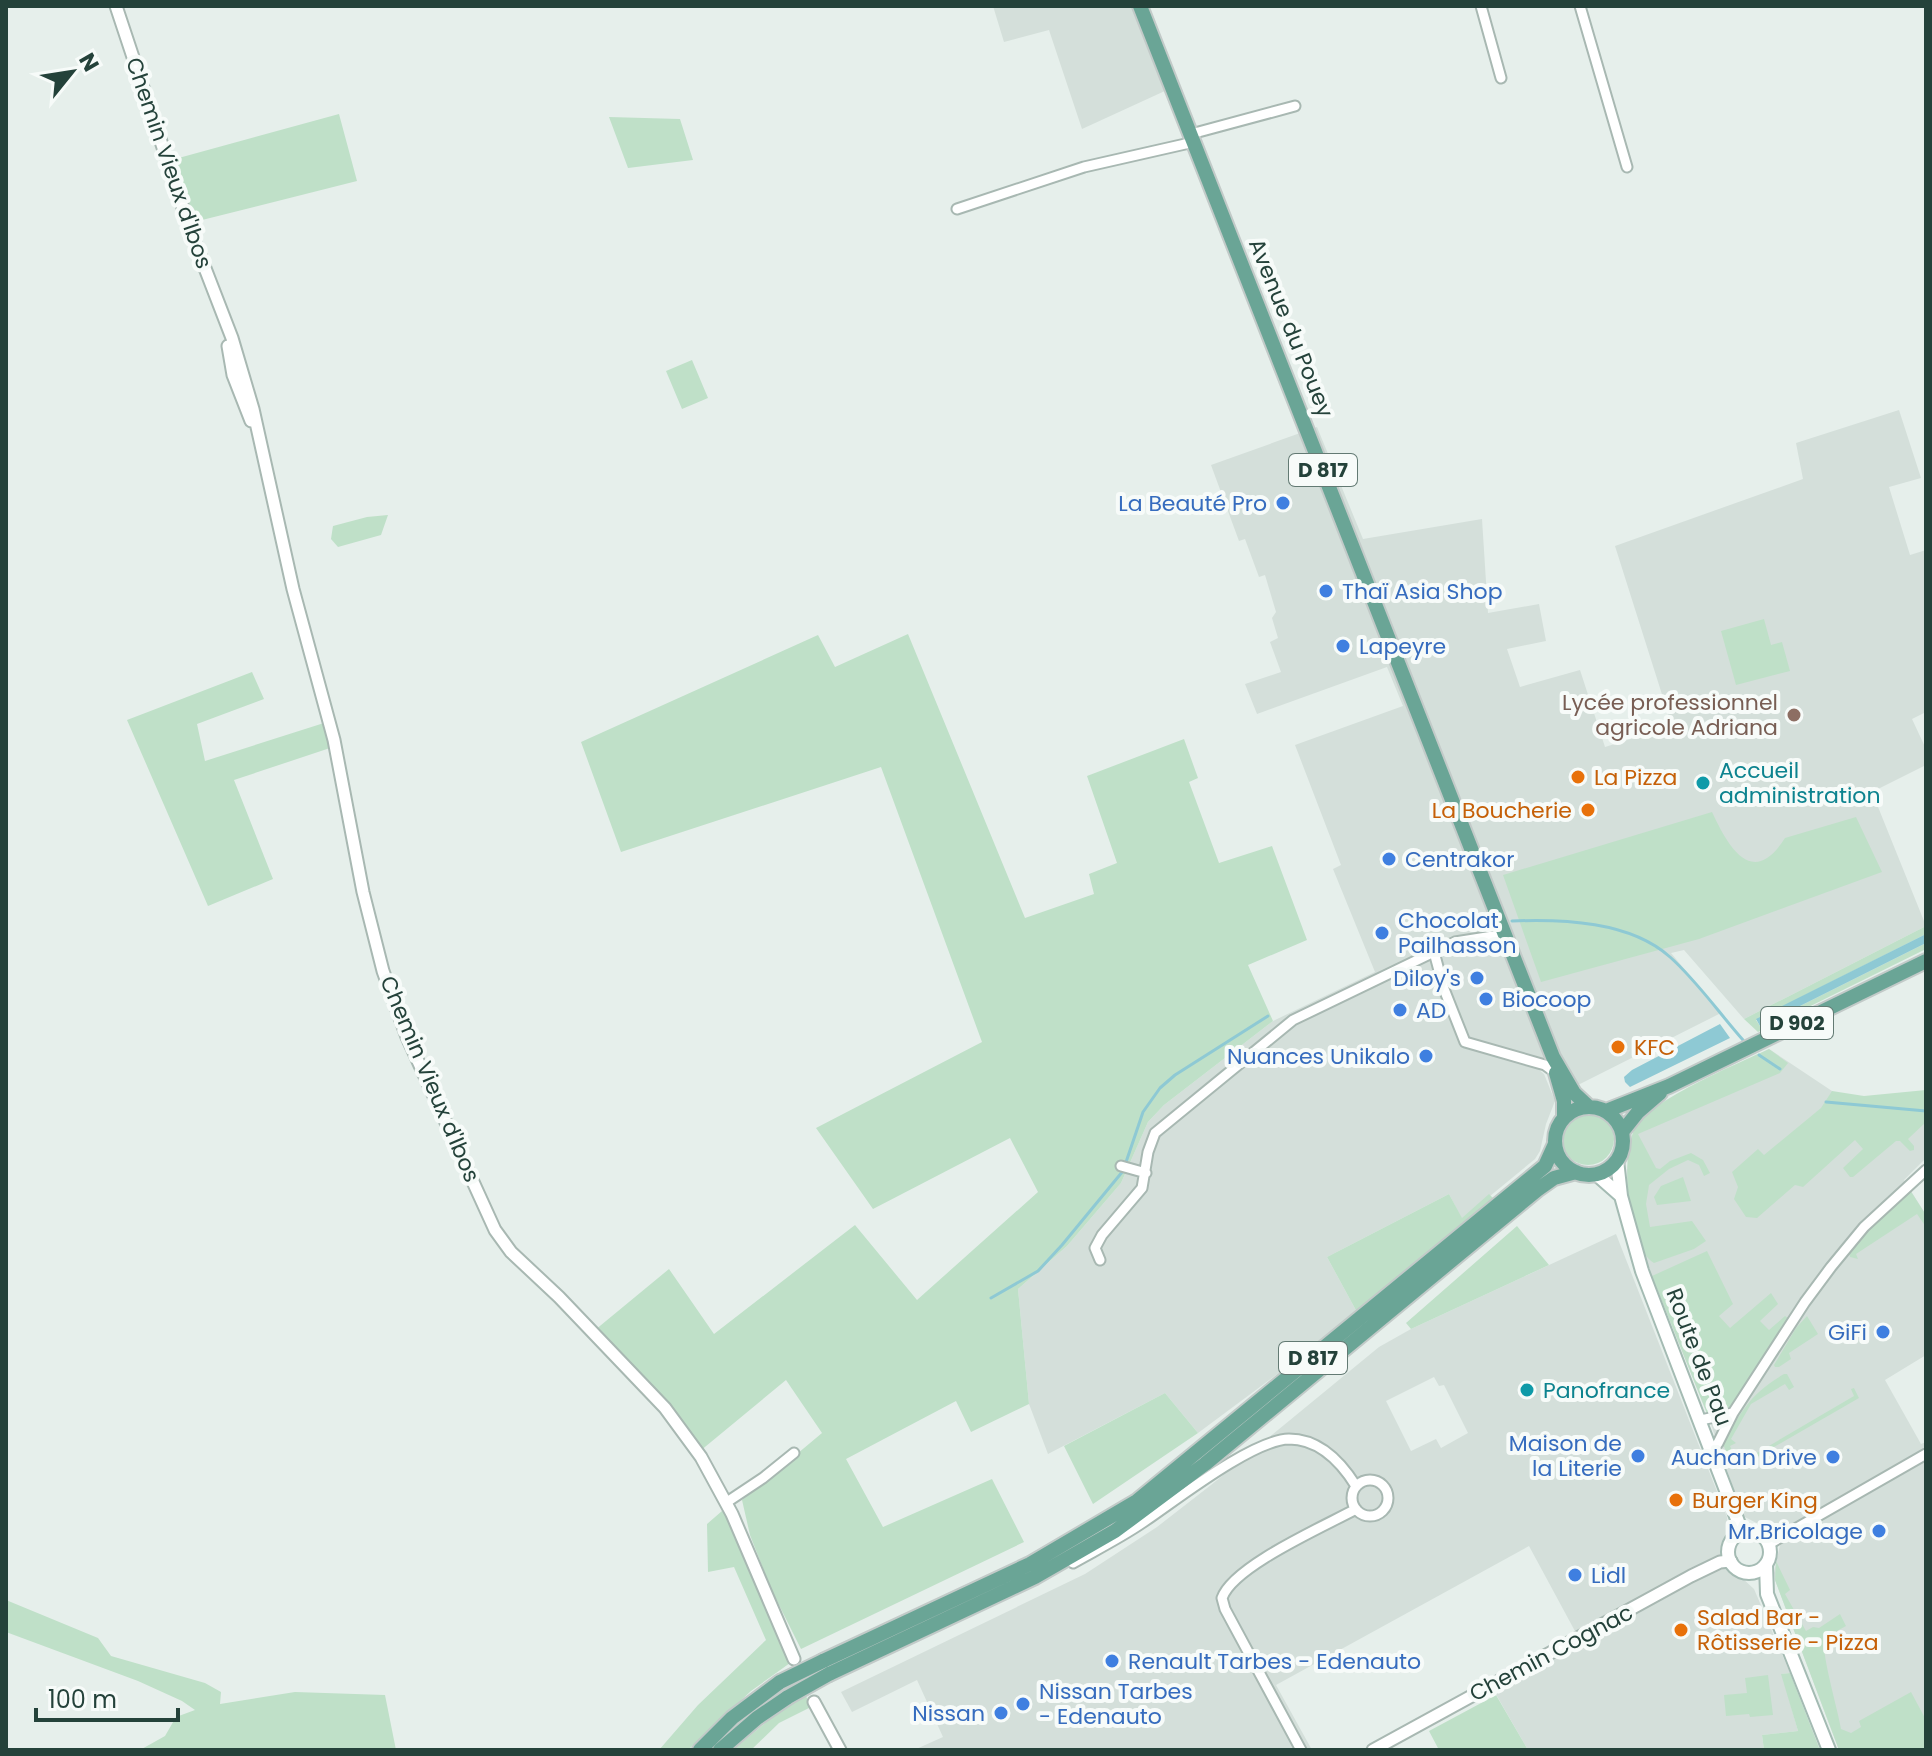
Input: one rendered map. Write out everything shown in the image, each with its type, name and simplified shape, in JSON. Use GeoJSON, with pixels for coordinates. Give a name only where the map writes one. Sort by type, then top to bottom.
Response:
{"type":"FeatureCollection","features":[{"type":"Feature","properties":{"kind":"main road","name":"Avenue du Pouey"},"geometry":{"type":"LineString","coordinates":[[1140,6],[1506,934]]}},
{"type":"Feature","properties":{"kind":"main road","name":"D 817"},"geometry":{"type":"LineString","coordinates":[[1506,934],[1553,1057],[1574,1093],[1589,1107]]}},
{"type":"Feature","properties":{"kind":"main road","name":"D 902"},"geometry":{"type":"LineString","coordinates":[[1606,1111],[1669,1086],[1926,961]]}},
{"type":"Feature","properties":{"kind":"main road","name":"D 817"},"geometry":{"type":"LineString","coordinates":[[1553,1057],[1564,1101],[1564,1117]]}},
{"type":"Feature","properties":{"kind":"main road","name":"D 902"},"geometry":{"type":"LineString","coordinates":[[1622,1132],[1638,1112],[1669,1086]]}},
{"type":"Feature","properties":{"kind":"main road"},"geometry":{"type":"LineString","coordinates":[[1617,1160],[1596,1174],[1576,1172],[1561,1161],[1555,1144],[1558,1125],[1564,1117],[1580,1108],[1589,1107],[1606,1111],[1622,1132]]}},
{"type":"Feature","properties":{"kind":"main road","name":"Route de Pau"},"geometry":{"type":"LineString","coordinates":[[1622,1132],[1623,1142],[1617,1160],[1621,1196],[1643,1274],[1742,1532]]}},
{"type":"Feature","properties":{"kind":"main road","name":"D 817"},"geometry":{"type":"LineString","coordinates":[[720,1750],[757,1718],[826,1668],[1030,1564],[1137,1501],[1545,1166],[1555,1144]]}},
{"type":"Feature","properties":{"kind":"main road","name":"D 817"},"geometry":{"type":"LineString","coordinates":[[700,1750],[732,1718],[780,1682],[826,1668],[1035,1577],[1115,1531],[1162,1497],[1537,1190],[1554,1178],[1576,1172]]}},
{"type":"Feature","properties":{"kind":"main road"},"geometry":{"type":"LineString","coordinates":[[1596,1174],[1621,1196]]}},
{"type":"Feature","properties":{"kind":"main road"},"geometry":{"type":"LineString","coordinates":[[1767,1594],[1731,1561],[1729,1547],[1742,1532],[1761,1534],[1769,1544],[1767,1594],[1829,1750]]}},
{"type":"Feature","properties":{"kind":"main road"},"geometry":{"type":"LineString","coordinates":[[1747,1573],[1766,1565]]}},
{"type":"Feature","properties":{"kind":"street","name":"Chemin Vieux d'Ibos"},"geometry":{"type":"LineString","coordinates":[[116,6],[191,232],[225,319],[261,435],[293,589],[334,740],[363,892],[383,971],[407,1037],[495,1230],[511,1252],[559,1297],[665,1408],[701,1457],[727,1502],[794,1659]]}},
{"type":"Feature","properties":{"kind":"street"},"geometry":{"type":"LineString","coordinates":[[1481,6],[1501,78]]}},
{"type":"Feature","properties":{"kind":"street"},"geometry":{"type":"LineString","coordinates":[[1580,6],[1627,167]]}},
{"type":"Feature","properties":{"kind":"street"},"geometry":{"type":"LineString","coordinates":[[957,209],[1084,167],[1193,138],[1295,106]]}},
{"type":"Feature","properties":{"kind":"street"},"geometry":{"type":"LineString","coordinates":[[1100,1260],[1095,1248],[1102,1235],[1142,1188],[1148,1152],[1155,1133],[1293,1020],[1466,939],[1506,934]]}},
{"type":"Feature","properties":{"kind":"street"},"geometry":{"type":"LineString","coordinates":[[1434,952],[1444,989],[1465,1042],[1545,1065],[1556,1073]]}},
{"type":"Feature","properties":{"kind":"street"},"geometry":{"type":"LineString","coordinates":[[1123,1167],[1146,1173]]}},
{"type":"Feature","properties":{"kind":"street"},"geometry":{"type":"LineString","coordinates":[[1712,1450],[1733,1413],[1831,1267],[1864,1227],[1926,1170]]}},
{"type":"Feature","properties":{"kind":"street"},"geometry":{"type":"LineString","coordinates":[[1701,1420],[1733,1413]]}},
{"type":"Feature","properties":{"kind":"street"},"geometry":{"type":"LineString","coordinates":[[1035,1577],[1059,1570],[1115,1540],[1234,1462],[1274,1441],[1299,1440],[1323,1449],[1356,1486]]}},
{"type":"Feature","properties":{"kind":"street"},"geometry":{"type":"LineString","coordinates":[[727,1502],[794,1453]]}},
{"type":"Feature","properties":{"kind":"street"},"geometry":{"type":"LineString","coordinates":[[1769,1544],[1926,1454]]}},
{"type":"Feature","properties":{"kind":"street"},"geometry":{"type":"LineString","coordinates":[[1374,1480],[1384,1486],[1388,1497],[1385,1508],[1377,1515],[1365,1516],[1356,1509],[1352,1497],[1356,1486],[1374,1480]]}},
{"type":"Feature","properties":{"kind":"street"},"geometry":{"type":"LineString","coordinates":[[1301,1750],[1225,1609],[1222,1598],[1229,1586],[1259,1562],[1356,1509]]}},
{"type":"Feature","properties":{"kind":"street","name":"Chemin Cognac"},"geometry":{"type":"LineString","coordinates":[[1373,1750],[1691,1576],[1720,1562],[1731,1561]]}},
{"type":"Feature","properties":{"kind":"street"},"geometry":{"type":"LineString","coordinates":[[814,1702],[840,1750]]}},
{"type":"Feature","properties":{"kind":"shaded area"},"geometry":{"type":"Polygon","coordinates":[[[993,6],[1133,6],[1167,90],[1082,129],[1049,30],[1004,42],[993,6]]]}},
{"type":"Feature","properties":{"kind":"shaded area"},"geometry":{"type":"Polygon","coordinates":[[[1899,410],[1921,478],[1889,487],[1910,555],[1926,550],[1926,712],[1912,719],[1926,749],[1926,765],[1872,792],[1926,926],[1744,1019],[1684,950],[1671,953],[1721,1013],[1580,1084],[1575,1083],[1563,1058],[1538,1069],[1544,1074],[1555,1101],[1535,1159],[1462,1219],[1449,1194],[1327,1257],[1358,1314],[1198,1433],[1165,1393],[1048,1454],[1029,1404],[1018,1289],[1067,1246],[1121,1183],[1148,1122],[1164,1105],[1273,1021],[1375,972],[1333,869],[1341,865],[1295,745],[1403,706],[1387,667],[1257,714],[1245,684],[1281,672],[1270,642],[1278,638],[1272,618],[1276,612],[1265,575],[1259,577],[1245,539],[1239,541],[1211,465],[1317,427],[1363,539],[1482,519],[1488,613],[1539,604],[1546,641],[1507,649],[1520,687],[1580,670],[1605,747],[1672,726],[1615,546],[1803,479],[1796,443],[1899,410]]]}},
{"type":"Feature","properties":{"kind":"shaded area"},"geometry":{"type":"Polygon","coordinates":[[[1769,1049],[1835,1093],[1926,1116],[1926,1158],[1904,1180],[1926,1215],[1926,1355],[1885,1380],[1921,1444],[1926,1442],[1926,1750],[1839,1750],[1775,1580],[1780,1545],[1772,1531],[1743,1516],[1632,1218],[1627,1171],[1634,1130],[1642,1119],[1662,1102],[1769,1049]]]}},
{"type":"Feature","properties":{"kind":"shaded area"},"geometry":{"type":"Polygon","coordinates":[[[1616,1234],[1727,1517],[1729,1535],[1721,1549],[1732,1574],[1754,1589],[1790,1673],[1782,1674],[1798,1731],[1762,1735],[1764,1750],[1528,1750],[1490,1684],[1576,1633],[1529,1546],[1276,1685],[1312,1750],[914,1750],[943,1737],[917,1680],[852,1712],[841,1692],[1085,1574],[1157,1527],[1379,1347],[1411,1329],[1616,1234]],[[1434,1377],[1386,1401],[1411,1451],[1436,1439],[1441,1448],[1468,1433],[1444,1385],[1439,1386],[1434,1377]]]}},
{"type":"Feature","properties":{"kind":"green space"},"geometry":{"type":"Polygon","coordinates":[[[339,114],[357,181],[194,222],[175,159],[339,114]]]}},
{"type":"Feature","properties":{"kind":"green space"},"geometry":{"type":"Polygon","coordinates":[[[609,117],[680,119],[693,160],[628,168],[609,117]]]}},
{"type":"Feature","properties":{"kind":"green space"},"geometry":{"type":"Polygon","coordinates":[[[692,360],[708,398],[682,409],[666,371],[692,360]]]}},
{"type":"Feature","properties":{"kind":"green space"},"geometry":{"type":"Polygon","coordinates":[[[388,515],[381,535],[338,547],[331,539],[333,526],[388,515]]]}},
{"type":"Feature","properties":{"kind":"green space"},"geometry":{"type":"Polygon","coordinates":[[[1764,619],[1771,645],[1782,642],[1790,671],[1736,685],[1721,631],[1764,619]]]}},
{"type":"Feature","properties":{"kind":"green space"},"geometry":{"type":"Polygon","coordinates":[[[908,634],[1025,918],[1094,894],[1089,874],[1117,863],[1087,776],[1184,739],[1198,778],[1189,782],[1219,863],[1272,846],[1307,940],[1248,965],[1273,1021],[1164,1105],[1148,1122],[1121,1183],[1067,1246],[1018,1289],[1029,1404],[971,1432],[956,1401],[846,1459],[883,1527],[992,1479],[1024,1542],[801,1649],[771,1589],[750,1535],[742,1500],[822,1433],[786,1380],[694,1456],[658,1408],[589,1335],[669,1269],[714,1334],[855,1225],[917,1300],[1038,1192],[1010,1138],[873,1209],[816,1128],[982,1042],[881,767],[621,852],[581,742],[818,635],[835,667],[908,634]]]}},
{"type":"Feature","properties":{"kind":"green space"},"geometry":{"type":"Polygon","coordinates":[[[252,672],[264,699],[197,724],[205,761],[324,723],[330,748],[234,780],[273,879],[208,906],[127,720],[252,672]]]}},
{"type":"Feature","properties":{"kind":"green space"},"geometry":{"type":"Polygon","coordinates":[[[1712,812],[1733,849],[1752,862],[1762,861],[1773,853],[1785,838],[1856,817],[1882,872],[1699,939],[1541,982],[1503,875],[1712,812]]]}},
{"type":"Feature","properties":{"kind":"green space"},"geometry":{"type":"Polygon","coordinates":[[[1926,926],[1926,934],[1756,1020],[1760,1026],[1926,943],[1926,949],[1758,1032],[1744,1019],[1926,926]]]}},
{"type":"Feature","properties":{"kind":"green space"},"geometry":{"type":"Polygon","coordinates":[[[1769,1049],[1788,1063],[1780,1073],[1638,1134],[1656,1168],[1660,1169],[1670,1161],[1691,1153],[1703,1160],[1710,1173],[1704,1176],[1699,1165],[1688,1160],[1669,1169],[1649,1185],[1646,1204],[1650,1227],[1692,1221],[1706,1241],[1694,1249],[1654,1263],[1644,1253],[1638,1239],[1629,1200],[1628,1159],[1634,1130],[1642,1119],[1674,1096],[1769,1049]]]}},
{"type":"Feature","properties":{"kind":"green space"},"geometry":{"type":"Polygon","coordinates":[[[1926,1090],[1926,1122],[1908,1139],[1914,1150],[1910,1151],[1896,1141],[1850,1177],[1843,1168],[1863,1149],[1855,1140],[1803,1187],[1795,1185],[1757,1218],[1746,1217],[1734,1199],[1738,1187],[1732,1172],[1758,1149],[1764,1155],[1821,1108],[1832,1091],[1864,1096],[1926,1090]]]}},
{"type":"Feature","properties":{"kind":"green space"},"geometry":{"type":"Polygon","coordinates":[[[1588,1113],[1607,1120],[1614,1139],[1607,1158],[1588,1165],[1569,1158],[1562,1139],[1569,1120],[1588,1113]]]}},
{"type":"Feature","properties":{"kind":"green space"},"geometry":{"type":"Polygon","coordinates":[[[1683,1177],[1691,1201],[1657,1205],[1654,1197],[1661,1186],[1683,1177]]]}},
{"type":"Feature","properties":{"kind":"green space"},"geometry":{"type":"Polygon","coordinates":[[[1910,1190],[1926,1215],[1926,1227],[1917,1214],[1856,1254],[1858,1259],[1850,1257],[1849,1252],[1868,1228],[1910,1190]]]}},
{"type":"Feature","properties":{"kind":"green space"},"geometry":{"type":"Polygon","coordinates":[[[1449,1194],[1462,1218],[1489,1194],[1494,1199],[1358,1314],[1327,1257],[1449,1194]]]}},
{"type":"Feature","properties":{"kind":"green space"},"geometry":{"type":"Polygon","coordinates":[[[1517,1226],[1549,1265],[1411,1329],[1406,1323],[1517,1226]]]}},
{"type":"Feature","properties":{"kind":"green space"},"geometry":{"type":"Polygon","coordinates":[[[1707,1251],[1733,1304],[1719,1316],[1730,1328],[1771,1293],[1778,1304],[1760,1321],[1769,1330],[1785,1316],[1788,1318],[1730,1408],[1708,1416],[1652,1276],[1707,1251]]]}},
{"type":"Feature","properties":{"kind":"green space"},"geometry":{"type":"Polygon","coordinates":[[[1807,1316],[1818,1334],[1789,1353],[1791,1359],[1775,1367],[1796,1328],[1807,1316]]]}},
{"type":"Feature","properties":{"kind":"green space"},"geometry":{"type":"Polygon","coordinates":[[[1784,1374],[1794,1387],[1789,1390],[1785,1384],[1751,1404],[1731,1439],[1736,1443],[1730,1446],[1734,1455],[1741,1453],[1745,1460],[1854,1396],[1851,1389],[1854,1388],[1859,1398],[1734,1470],[1723,1444],[1748,1404],[1784,1374]]]}},
{"type":"Feature","properties":{"kind":"green space"},"geometry":{"type":"Polygon","coordinates":[[[1165,1393],[1198,1433],[1093,1504],[1064,1446],[1165,1393]]]}},
{"type":"Feature","properties":{"kind":"green space"},"geometry":{"type":"Polygon","coordinates":[[[722,1511],[728,1517],[790,1663],[751,1691],[688,1750],[659,1750],[698,1705],[766,1640],[734,1567],[708,1572],[707,1524],[722,1511]]]}},
{"type":"Feature","properties":{"kind":"green space"},"geometry":{"type":"Polygon","coordinates":[[[1776,1561],[1790,1590],[1785,1594],[1806,1631],[1819,1628],[1840,1614],[1846,1626],[1829,1636],[1824,1647],[1841,1729],[1851,1733],[1861,1727],[1859,1721],[1911,1692],[1926,1720],[1926,1750],[1839,1750],[1775,1580],[1776,1561]]]}},
{"type":"Feature","properties":{"kind":"green space"},"geometry":{"type":"Polygon","coordinates":[[[6,1600],[98,1638],[111,1656],[205,1683],[221,1692],[220,1704],[295,1692],[385,1695],[396,1750],[140,1750],[165,1736],[176,1717],[195,1710],[138,1681],[6,1632],[6,1600]]]}},
{"type":"Feature","properties":{"kind":"green space"},"geometry":{"type":"Polygon","coordinates":[[[1790,1673],[1820,1750],[1764,1750],[1762,1735],[1798,1731],[1781,1674],[1790,1673]]]}},
{"type":"Feature","properties":{"kind":"green space"},"geometry":{"type":"Polygon","coordinates":[[[1768,1675],[1773,1715],[1726,1716],[1724,1695],[1747,1693],[1745,1678],[1768,1675]]]}},
{"type":"Feature","properties":{"kind":"green space"},"geometry":{"type":"Polygon","coordinates":[[[1496,1695],[1528,1750],[1439,1750],[1429,1731],[1496,1695]]]}},
{"type":"Feature","properties":{"kind":"green space"},"geometry":{"type":"Polygon","coordinates":[[[806,1696],[811,1707],[779,1723],[751,1750],[733,1750],[776,1714],[806,1696]]]}},
{"type":"Feature","properties":{"kind":"water"},"geometry":{"type":"Polygon","coordinates":[[[1926,934],[1926,943],[1760,1026],[1756,1019],[1926,934]]]}},
{"type":"Feature","properties":{"kind":"water"},"geometry":{"type":"Polygon","coordinates":[[[1720,1024],[1730,1038],[1630,1087],[1625,1082],[1624,1077],[1632,1070],[1720,1024]]]}},
{"type":"Feature","properties":{"kind":"waterway"},"geometry":{"type":"LineString","coordinates":[[1512,921],[1595,925],[1616,929],[1654,945],[1689,976],[1743,1040]]}},
{"type":"Feature","properties":{"kind":"waterway"},"geometry":{"type":"LineString","coordinates":[[991,1298],[1038,1271],[1123,1171],[1143,1112],[1160,1088],[1175,1075],[1268,1016]]}},
{"type":"Feature","properties":{"kind":"waterway"},"geometry":{"type":"LineString","coordinates":[[1759,1055],[1780,1069]]}},
{"type":"Feature","properties":{"kind":"waterway"},"geometry":{"type":"LineString","coordinates":[[1826,1102],[1926,1111]]}},
{"type":"Feature","properties":{"kind":"place","name":"La Beauté Pro"},"geometry":{"type":"Point","coordinates":[1283,503]}},
{"type":"Feature","properties":{"kind":"place","name":"Thaï Asia Shop"},"geometry":{"type":"Point","coordinates":[1326,591]}},
{"type":"Feature","properties":{"kind":"place","name":"Lapeyre"},"geometry":{"type":"Point","coordinates":[1343,646]}},
{"type":"Feature","properties":{"kind":"place","name":"Lycée professionnel agricole Adriana"},"geometry":{"type":"Point","coordinates":[1794,715]}},
{"type":"Feature","properties":{"kind":"place","name":"La Pizza"},"geometry":{"type":"Point","coordinates":[1578,777]}},
{"type":"Feature","properties":{"kind":"place","name":"Accueil administration"},"geometry":{"type":"Point","coordinates":[1703,783]}},
{"type":"Feature","properties":{"kind":"place","name":"La Boucherie"},"geometry":{"type":"Point","coordinates":[1588,810]}},
{"type":"Feature","properties":{"kind":"place","name":"Centrakor"},"geometry":{"type":"Point","coordinates":[1389,859]}},
{"type":"Feature","properties":{"kind":"place","name":"Chocolat Pailhasson"},"geometry":{"type":"Point","coordinates":[1382,933]}},
{"type":"Feature","properties":{"kind":"place","name":"Diloy's"},"geometry":{"type":"Point","coordinates":[1477,978]}},
{"type":"Feature","properties":{"kind":"place","name":"Biocoop"},"geometry":{"type":"Point","coordinates":[1486,999]}},
{"type":"Feature","properties":{"kind":"place","name":"AD"},"geometry":{"type":"Point","coordinates":[1400,1010]}},
{"type":"Feature","properties":{"kind":"place","name":"KFC"},"geometry":{"type":"Point","coordinates":[1618,1047]}},
{"type":"Feature","properties":{"kind":"place","name":"Nuances Unikalo"},"geometry":{"type":"Point","coordinates":[1426,1056]}},
{"type":"Feature","properties":{"kind":"place","name":"GiFi"},"geometry":{"type":"Point","coordinates":[1883,1332]}},
{"type":"Feature","properties":{"kind":"place","name":"Panofrance"},"geometry":{"type":"Point","coordinates":[1527,1390]}},
{"type":"Feature","properties":{"kind":"place","name":"Maison de la Literie"},"geometry":{"type":"Point","coordinates":[1638,1456]}},
{"type":"Feature","properties":{"kind":"place","name":"Auchan Drive"},"geometry":{"type":"Point","coordinates":[1833,1457]}},
{"type":"Feature","properties":{"kind":"place","name":"Burger King"},"geometry":{"type":"Point","coordinates":[1676,1500]}},
{"type":"Feature","properties":{"kind":"place","name":"Mr.Bricolage"},"geometry":{"type":"Point","coordinates":[1879,1531]}},
{"type":"Feature","properties":{"kind":"place","name":"Lidl"},"geometry":{"type":"Point","coordinates":[1575,1575]}},
{"type":"Feature","properties":{"kind":"place","name":"Salad Bar - Rôtisserie - Pizza"},"geometry":{"type":"Point","coordinates":[1681,1630]}},
{"type":"Feature","properties":{"kind":"place","name":"Renault Tarbes - Edenauto"},"geometry":{"type":"Point","coordinates":[1112,1661]}},
{"type":"Feature","properties":{"kind":"place","name":"Nissan Tarbes - Edenauto"},"geometry":{"type":"Point","coordinates":[1023,1704]}},
{"type":"Feature","properties":{"kind":"place","name":"Nissan"},"geometry":{"type":"Point","coordinates":[1001,1713]}}]}
